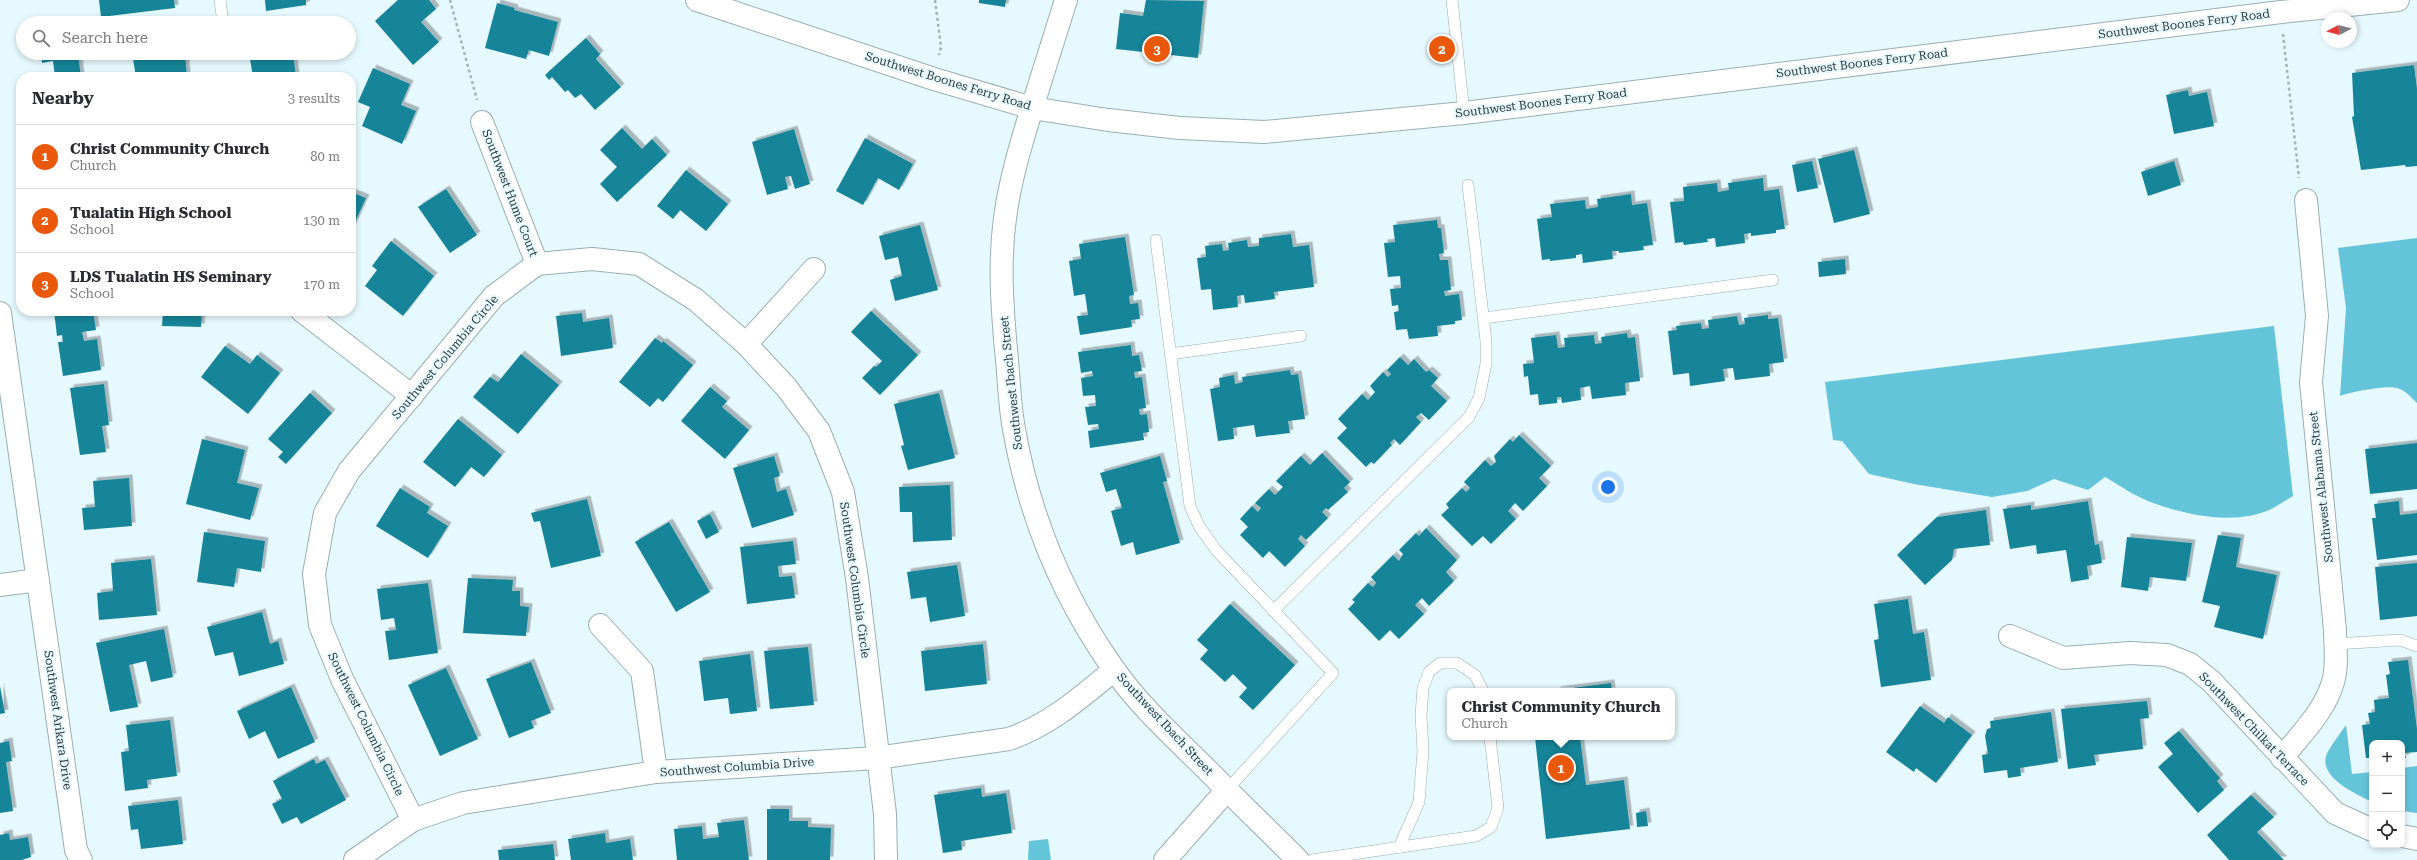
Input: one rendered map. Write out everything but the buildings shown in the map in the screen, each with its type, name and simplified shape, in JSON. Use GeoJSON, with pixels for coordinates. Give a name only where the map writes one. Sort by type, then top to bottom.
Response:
{"type":"FeatureCollection","features":[{"type":"Feature","properties":{"kind":"street","name":"Southwest Boones Ferry Road"},"geometry":{"type":"LineString","coordinates":[[697,0],[726,4],[934,79],[1032,108],[1108,120],[1180,128],[1264,132],[1464,113],[2280,6],[2398,0]]}},
{"type":"Feature","properties":{"kind":"street","name":"Southwest Ibach Street"},"geometry":{"type":"LineString","coordinates":[[1066,0],[1017,156],[1005,217],[1001,250],[1001,282],[1014,427],[1031,504],[1050,557],[1095,642],[1114,670],[1150,712],[1298,860]]}},
{"type":"Feature","properties":{"kind":"street","name":"Southwest Hume Court"},"geometry":{"type":"LineString","coordinates":[[482,122],[537,264]]}},
{"type":"Feature","properties":{"kind":"street","name":"Southwest Alabama Street"},"geometry":{"type":"LineString","coordinates":[[2282,758],[2327,698],[2334,681],[2335,644],[2311,382],[2317,316],[2306,200]]}},
{"type":"Feature","properties":{"kind":"street","name":"Southwest Columbia Circle"},"geometry":{"type":"LineString","coordinates":[[413,820],[342,679],[323,632],[314,574],[325,513],[349,472],[494,296],[537,264],[592,259],[639,264],[696,300],[746,344],[786,387],[819,432],[843,492],[857,578],[877,758],[885,814],[886,860]]}},
{"type":"Feature","properties":{"kind":"street"},"geometry":{"type":"LineString","coordinates":[[746,344],[814,269]]}},
{"type":"Feature","properties":{"kind":"street","name":"Southwest Arikara Drive"},"geometry":{"type":"LineString","coordinates":[[0,313],[76,850],[81,860]]}},
{"type":"Feature","properties":{"kind":"street"},"geometry":{"type":"LineString","coordinates":[[308,316],[412,396]]}},
{"type":"Feature","properties":{"kind":"street"},"geometry":{"type":"LineString","coordinates":[[0,585],[38,580]]}},
{"type":"Feature","properties":{"kind":"street"},"geometry":{"type":"LineString","coordinates":[[600,625],[642,671],[656,772]]}},
{"type":"Feature","properties":{"kind":"street","name":"Southwest Chilkat Terrace"},"geometry":{"type":"LineString","coordinates":[[2010,636],[2063,658],[2130,653],[2166,655],[2190,664],[2211,681],[2335,813],[2369,829]]}},
{"type":"Feature","properties":{"kind":"street","name":"Southwest Columbia Drive"},"geometry":{"type":"LineString","coordinates":[[355,860],[413,820],[463,803],[656,772],[877,758],[1009,739],[1028,732],[1058,715],[1114,670]]}},
{"type":"Feature","properties":{"kind":"street"},"geometry":{"type":"LineString","coordinates":[[1165,860],[1227,790]]}},
{"type":"Feature","properties":{"kind":"street"},"geometry":{"type":"LineString","coordinates":[[2405,837],[2417,839]]}},
{"type":"Feature","properties":{"kind":"lane"},"geometry":{"type":"LineString","coordinates":[[220,0],[222,16]]}},
{"type":"Feature","properties":{"kind":"lane"},"geometry":{"type":"LineString","coordinates":[[1452,0],[1464,113]]}},
{"type":"Feature","properties":{"kind":"lane"},"geometry":{"type":"LineString","coordinates":[[1273,611],[1470,417],[1479,398],[1485,379],[1486,341],[1468,185]]}},
{"type":"Feature","properties":{"kind":"lane"},"geometry":{"type":"LineString","coordinates":[[1156,240],[1190,506],[1207,539],[1273,611],[1333,673],[1227,790]]}},
{"type":"Feature","properties":{"kind":"lane"},"geometry":{"type":"LineString","coordinates":[[1484,318],[1773,280]]}},
{"type":"Feature","properties":{"kind":"lane"},"geometry":{"type":"LineString","coordinates":[[1170,354],[1301,336]]}},
{"type":"Feature","properties":{"kind":"lane"},"geometry":{"type":"LineString","coordinates":[[2335,644],[2400,640],[2417,646]]}},
{"type":"Feature","properties":{"kind":"lane"},"geometry":{"type":"LineString","coordinates":[[1399,847],[1419,802],[1422,751],[1421,714],[1423,688],[1429,672],[1440,663],[1457,663],[1475,675],[1482,688]]}},
{"type":"Feature","properties":{"kind":"lane"},"geometry":{"type":"LineString","coordinates":[[1312,860],[1476,836],[1491,827],[1498,808],[1490,740]]}},
{"type":"Feature","properties":{"kind":"path"},"geometry":{"type":"LineString","coordinates":[[450,0],[482,122]]}},
{"type":"Feature","properties":{"kind":"path"},"geometry":{"type":"LineString","coordinates":[[934,79],[941,48],[935,0]]}},
{"type":"Feature","properties":{"kind":"path"},"geometry":{"type":"LineString","coordinates":[[2280,6],[2301,192],[2306,200]]}},
{"type":"Feature","properties":{"kind":"shaded area"},"geometry":{"type":"Polygon","coordinates":[[[2417,238],[2417,403],[2403,390],[2392,387],[2368,389],[2340,396],[2346,308],[2338,248],[2417,238]]]}},
{"type":"Feature","properties":{"kind":"shaded area"},"geometry":{"type":"Polygon","coordinates":[[[2274,326],[2293,496],[2271,509],[2257,514],[2226,518],[2210,517],[2177,511],[2142,499],[2105,477],[2088,490],[2054,479],[2027,491],[1992,497],[1914,484],[1869,474],[1842,441],[1833,440],[1825,382],[2274,326]]]}},
{"type":"Feature","properties":{"kind":"shaded area"},"geometry":{"type":"Polygon","coordinates":[[[2346,725],[2352,774],[2369,772],[2369,800],[2341,785],[2329,772],[2326,764],[2326,756],[2346,725]]]}},
{"type":"Feature","properties":{"kind":"shaded area"},"geometry":{"type":"Polygon","coordinates":[[[2417,766],[2417,813],[2405,811],[2405,768],[2417,766]]]}},
{"type":"Feature","properties":{"kind":"shaded area"},"geometry":{"type":"Polygon","coordinates":[[[1048,839],[1051,860],[1028,860],[1029,841],[1048,839]]]}},
{"type":"Feature","properties":{"kind":"place","name":"LDS Tualatin HS Seminary"},"geometry":{"type":"Point","coordinates":[1157,49]}},
{"type":"Feature","properties":{"kind":"place","name":"Tualatin High School"},"geometry":{"type":"Point","coordinates":[1442,49]}},
{"type":"Feature","properties":{"kind":"place","name":"Christ Community Church"},"geometry":{"type":"Point","coordinates":[1561,768]}}]}
